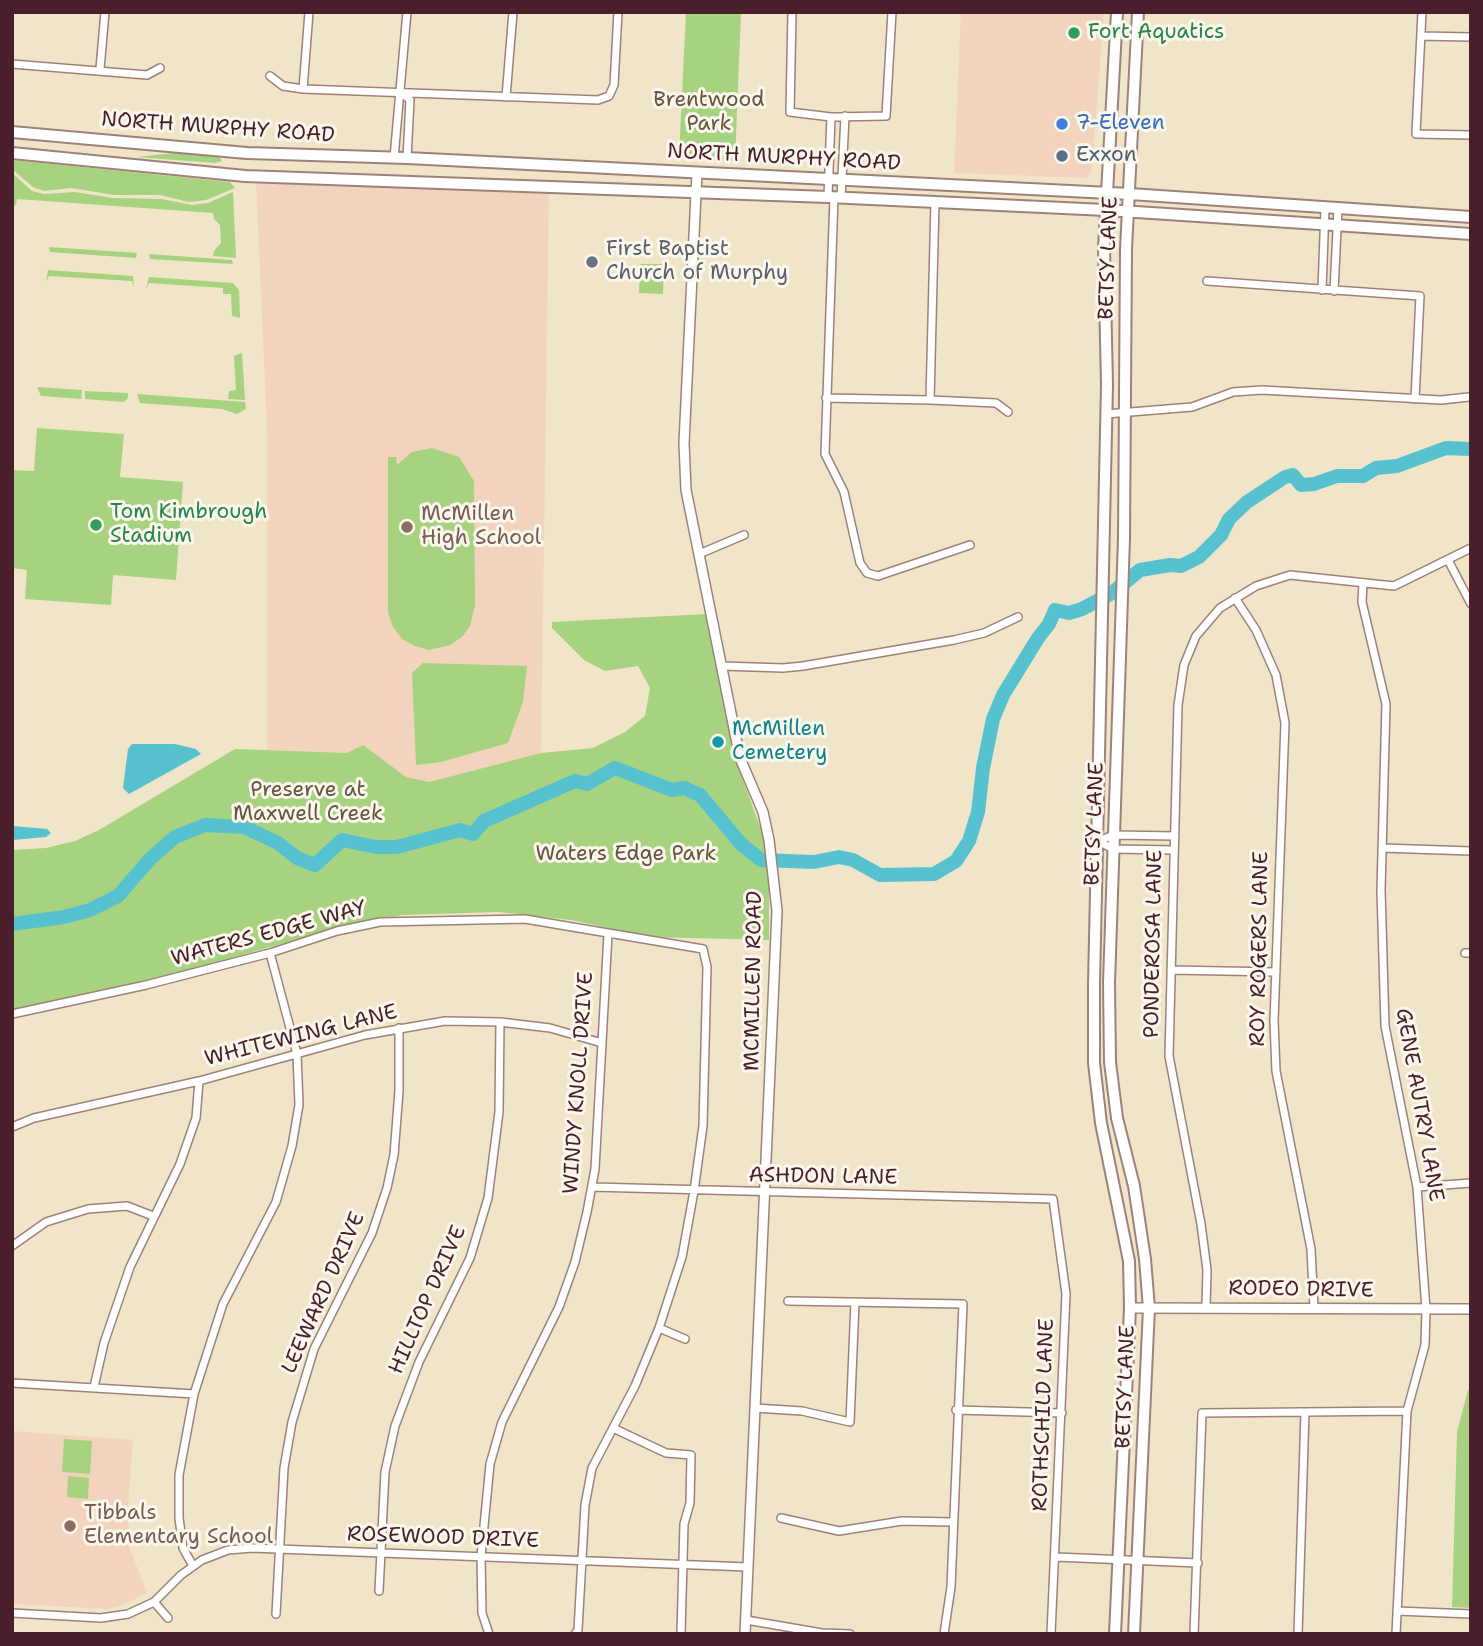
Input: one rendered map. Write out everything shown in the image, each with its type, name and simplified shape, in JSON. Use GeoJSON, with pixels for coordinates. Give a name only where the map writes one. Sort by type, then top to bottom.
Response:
{"type":"FeatureCollection","features":[{"type":"Feature","properties":{"kind":"main road","name":"BETSY LANE"},"geometry":{"type":"LineString","coordinates":[[1115,1634],[1130,1308],[1129,1261],[1101,1123],[1094,1063],[1106,414],[1106,210],[1117,12]]}},
{"type":"Feature","properties":{"kind":"main road","name":"BETSY LANE"},"geometry":{"type":"LineString","coordinates":[[1134,1634],[1149,1308],[1134,1186],[1117,1118],[1110,1062],[1113,849],[1124,538],[1128,212],[1138,12]]}},
{"type":"Feature","properties":{"kind":"main road"},"geometry":{"type":"LineString","coordinates":[[1113,70],[1136,71]]}},
{"type":"Feature","properties":{"kind":"main road","name":"NORTH MURPHY ROAD"},"geometry":{"type":"LineString","coordinates":[[12,132],[247,153],[407,158],[1130,194],[1471,217]]}},
{"type":"Feature","properties":{"kind":"main road","name":"NORTH MURPHY ROAD"},"geometry":{"type":"LineString","coordinates":[[12,153],[245,176],[834,197],[1106,210],[1471,234]]}},
{"type":"Feature","properties":{"kind":"street"},"geometry":{"type":"LineString","coordinates":[[100,69],[105,12]]}},
{"type":"Feature","properties":{"kind":"street"},"geometry":{"type":"LineString","coordinates":[[303,89],[309,12]]}},
{"type":"Feature","properties":{"kind":"street"},"geometry":{"type":"LineString","coordinates":[[394,158],[397,100],[402,92],[407,12]]}},
{"type":"Feature","properties":{"kind":"street"},"geometry":{"type":"LineString","coordinates":[[506,97],[513,12]]}},
{"type":"Feature","properties":{"kind":"street"},"geometry":{"type":"LineString","coordinates":[[270,76],[283,86],[303,89],[590,101],[609,96],[614,85],[618,12]]}},
{"type":"Feature","properties":{"kind":"street"},"geometry":{"type":"LineString","coordinates":[[792,12],[790,112],[831,117],[886,116],[892,12]]}},
{"type":"Feature","properties":{"kind":"street"},"geometry":{"type":"LineString","coordinates":[[1422,12],[1416,134],[1471,135]]}},
{"type":"Feature","properties":{"kind":"street"},"geometry":{"type":"LineString","coordinates":[[1421,36],[1471,37]]}},
{"type":"Feature","properties":{"kind":"street"},"geometry":{"type":"LineString","coordinates":[[12,64],[100,69],[147,75],[160,68]]}},
{"type":"Feature","properties":{"kind":"street"},"geometry":{"type":"LineString","coordinates":[[402,92],[410,100],[407,158]]}},
{"type":"Feature","properties":{"kind":"street"},"geometry":{"type":"LineString","coordinates":[[831,117],[829,180],[834,197],[825,454],[844,492],[863,569],[878,576],[970,545]]}},
{"type":"Feature","properties":{"kind":"street"},"geometry":{"type":"LineString","coordinates":[[834,197],[842,181],[845,117]]}},
{"type":"Feature","properties":{"kind":"street","name":"MCMILLEN ROAD"},"geometry":{"type":"LineString","coordinates":[[697,173],[684,443],[686,490],[740,758],[763,812],[777,911],[745,1634]]}},
{"type":"Feature","properties":{"kind":"street"},"geometry":{"type":"LineString","coordinates":[[930,400],[935,202]]}},
{"type":"Feature","properties":{"kind":"street"},"geometry":{"type":"LineString","coordinates":[[1322,290],[1325,208]]}},
{"type":"Feature","properties":{"kind":"street"},"geometry":{"type":"LineString","coordinates":[[1334,291],[1338,209]]}},
{"type":"Feature","properties":{"kind":"street"},"geometry":{"type":"LineString","coordinates":[[1207,281],[1420,296],[1415,399]]}},
{"type":"Feature","properties":{"kind":"street"},"geometry":{"type":"LineString","coordinates":[[1106,414],[1192,407],[1233,391],[1253,390],[1415,399],[1469,397]]}},
{"type":"Feature","properties":{"kind":"street"},"geometry":{"type":"LineString","coordinates":[[826,398],[996,403],[1008,412]]}},
{"type":"Feature","properties":{"kind":"street"},"geometry":{"type":"LineString","coordinates":[[699,554],[744,535]]}},
{"type":"Feature","properties":{"kind":"street","name":"PONDEROSA LANE"},"geometry":{"type":"LineString","coordinates":[[1206,1307],[1207,1270],[1201,1224],[1169,1056],[1178,705],[1184,665],[1196,636],[1220,608],[1256,586],[1290,575],[1394,586],[1471,548]]}},
{"type":"Feature","properties":{"kind":"street"},"geometry":{"type":"LineString","coordinates":[[1448,560],[1471,604]]}},
{"type":"Feature","properties":{"kind":"street","name":"GENE AUTRY LANE"},"geometry":{"type":"LineString","coordinates":[[1363,583],[1362,602],[1385,704],[1381,965],[1385,1026],[1418,1187],[1426,1309],[1425,1345],[1407,1411],[1396,1634]]}},
{"type":"Feature","properties":{"kind":"street","name":"ROY ROGERS LANE"},"geometry":{"type":"LineString","coordinates":[[1235,598],[1256,630],[1276,675],[1284,723],[1276,972],[1276,1071],[1311,1249],[1314,1308]]}},
{"type":"Feature","properties":{"kind":"street"},"geometry":{"type":"LineString","coordinates":[[722,666],[783,668],[849,658],[984,633],[1018,617]]}},
{"type":"Feature","properties":{"kind":"street"},"geometry":{"type":"LineString","coordinates":[[1098,841],[1114,835],[1175,836]]}},
{"type":"Feature","properties":{"kind":"street"},"geometry":{"type":"LineString","coordinates":[[1098,841],[1113,849],[1174,850]]}},
{"type":"Feature","properties":{"kind":"street"},"geometry":{"type":"LineString","coordinates":[[1382,848],[1471,850]]}},
{"type":"Feature","properties":{"kind":"street","name":"WATERS EDGE WAY"},"geometry":{"type":"LineString","coordinates":[[12,1014],[146,985],[270,953],[337,931],[380,922],[525,919],[703,949],[707,967],[704,1113],[694,1191]]}},
{"type":"Feature","properties":{"kind":"street","name":"WINDY KNOLL DRIVE"},"geometry":{"type":"LineString","coordinates":[[489,1634],[482,1614],[481,1557],[488,1477],[502,1422],[559,1307],[575,1262],[592,1187],[608,934]]}},
{"type":"Feature","properties":{"kind":"street"},"geometry":{"type":"LineString","coordinates":[[193,1566],[184,1548],[179,1507],[179,1475],[194,1394],[223,1304],[276,1202],[292,1146],[299,1105],[297,1054],[270,953]]}},
{"type":"Feature","properties":{"kind":"street"},"geometry":{"type":"LineString","coordinates":[[1171,970],[1276,972]]}},
{"type":"Feature","properties":{"kind":"street","name":"WHITEWING LANE"},"geometry":{"type":"LineString","coordinates":[[12,1127],[34,1118],[199,1081],[399,1028],[445,1021],[500,1022],[550,1028],[602,1043]]}},
{"type":"Feature","properties":{"kind":"street","name":"HILLTOP DRIVE"},"geometry":{"type":"LineString","coordinates":[[379,1591],[385,1472],[401,1405],[419,1362],[458,1287],[488,1198],[499,1112],[500,1022]]}},
{"type":"Feature","properties":{"kind":"street","name":"LEEWARD DRIVE"},"geometry":{"type":"LineString","coordinates":[[276,1614],[284,1468],[299,1393],[314,1349],[372,1233],[387,1188],[394,1155],[400,1091],[399,1028]]}},
{"type":"Feature","properties":{"kind":"street"},"geometry":{"type":"LineString","coordinates":[[94,1387],[104,1343],[130,1267],[180,1164],[196,1118],[199,1081]]}},
{"type":"Feature","properties":{"kind":"street"},"geometry":{"type":"LineString","coordinates":[[1418,1187],[1471,1183]]}},
{"type":"Feature","properties":{"kind":"street","name":"ASHDON LANE"},"geometry":{"type":"LineString","coordinates":[[592,1187],[1053,1199]]}},
{"type":"Feature","properties":{"kind":"street"},"geometry":{"type":"LineString","coordinates":[[575,1634],[579,1630],[585,1505],[592,1468],[613,1429],[659,1328],[682,1257],[694,1191]]}},
{"type":"Feature","properties":{"kind":"street","name":"ROTHSCHILD LANE"},"geometry":{"type":"LineString","coordinates":[[1051,1634],[1066,1294],[1053,1199]]}},
{"type":"Feature","properties":{"kind":"street"},"geometry":{"type":"LineString","coordinates":[[12,1246],[46,1222],[88,1209],[127,1206],[153,1216]]}},
{"type":"Feature","properties":{"kind":"street"},"geometry":{"type":"LineString","coordinates":[[788,1301],[962,1304],[951,1587],[944,1634]]}},
{"type":"Feature","properties":{"kind":"street"},"geometry":{"type":"LineString","coordinates":[[755,1408],[802,1411],[850,1422],[855,1302]]}},
{"type":"Feature","properties":{"kind":"street","name":"RODEO DRIVE"},"geometry":{"type":"LineString","coordinates":[[1130,1308],[1471,1309]]}},
{"type":"Feature","properties":{"kind":"street"},"geometry":{"type":"LineString","coordinates":[[659,1328],[685,1339]]}},
{"type":"Feature","properties":{"kind":"street"},"geometry":{"type":"LineString","coordinates":[[12,1383],[194,1394]]}},
{"type":"Feature","properties":{"kind":"street"},"geometry":{"type":"LineString","coordinates":[[956,1410],[1062,1413]]}},
{"type":"Feature","properties":{"kind":"street"},"geometry":{"type":"LineString","coordinates":[[1194,1634],[1202,1413],[1407,1411]]}},
{"type":"Feature","properties":{"kind":"street"},"geometry":{"type":"LineString","coordinates":[[1298,1634],[1305,1412]]}},
{"type":"Feature","properties":{"kind":"street"},"geometry":{"type":"LineString","coordinates":[[613,1429],[666,1453],[691,1455],[690,1503],[684,1524],[681,1634]]}},
{"type":"Feature","properties":{"kind":"street"},"geometry":{"type":"LineString","coordinates":[[781,1518],[838,1531],[902,1521],[952,1522]]}},
{"type":"Feature","properties":{"kind":"street","name":"ROSEWOOD DRIVE"},"geometry":{"type":"LineString","coordinates":[[12,1613],[101,1618],[128,1614],[154,1602],[193,1566],[228,1550],[278,1549],[748,1567]]}},
{"type":"Feature","properties":{"kind":"street"},"geometry":{"type":"LineString","coordinates":[[1056,1557],[1198,1563]]}},
{"type":"Feature","properties":{"kind":"street"},"geometry":{"type":"LineString","coordinates":[[154,1602],[168,1618]]}},
{"type":"Feature","properties":{"kind":"street"},"geometry":{"type":"LineString","coordinates":[[1398,1611],[1471,1614]]}},
{"type":"Feature","properties":{"kind":"street"},"geometry":{"type":"LineString","coordinates":[[746,1620],[822,1633],[850,1634]]}},
{"type":"Feature","properties":{"kind":"shaded area"},"geometry":{"type":"Polygon","coordinates":[[[961,12],[1104,12],[1092,169],[1087,178],[954,173],[961,12]]]}},
{"type":"Feature","properties":{"kind":"shaded area","name":"McMillen High School"},"geometry":{"type":"Polygon","coordinates":[[[256,181],[549,189],[541,753],[429,782],[406,777],[363,746],[347,753],[267,752],[267,431],[256,181]]]}},
{"type":"Feature","properties":{"kind":"shaded area","name":"Tibbals Elementary School"},"geometry":{"type":"Polygon","coordinates":[[[12,1431],[133,1440],[128,1505],[129,1546],[147,1593],[121,1606],[107,1609],[12,1604],[12,1431]]]}},
{"type":"Feature","properties":{"kind":"green space","name":"Brentwood Park"},"geometry":{"type":"Polygon","coordinates":[[[686,12],[741,12],[735,161],[679,157],[686,12]]]}},
{"type":"Feature","properties":{"kind":"green space"},"geometry":{"type":"Polygon","coordinates":[[[184,152],[218,155],[222,161],[215,163],[137,157],[184,152]]]}},
{"type":"Feature","properties":{"kind":"green space"},"geometry":{"type":"Polygon","coordinates":[[[12,160],[230,182],[235,188],[206,200],[189,202],[160,195],[114,195],[71,188],[44,191],[33,187],[12,169],[12,160]]]}},
{"type":"Feature","properties":{"kind":"green space"},"geometry":{"type":"Polygon","coordinates":[[[12,173],[32,191],[44,194],[75,192],[113,198],[162,199],[192,205],[208,203],[233,192],[236,258],[213,256],[221,243],[220,225],[214,219],[213,213],[17,199],[16,205],[12,206],[12,173]]]}},
{"type":"Feature","properties":{"kind":"green space"},"geometry":{"type":"Polygon","coordinates":[[[49,247],[137,253],[136,258],[50,252],[49,247]]]}},
{"type":"Feature","properties":{"kind":"green space"},"geometry":{"type":"Polygon","coordinates":[[[149,254],[232,260],[233,264],[150,259],[149,254]]]}},
{"type":"Feature","properties":{"kind":"green space"},"geometry":{"type":"Polygon","coordinates":[[[640,264],[664,264],[663,294],[639,293],[640,264]]]}},
{"type":"Feature","properties":{"kind":"green space"},"geometry":{"type":"Polygon","coordinates":[[[48,270],[133,276],[134,288],[132,281],[49,276],[46,282],[48,270]]]}},
{"type":"Feature","properties":{"kind":"green space"},"geometry":{"type":"Polygon","coordinates":[[[149,277],[233,283],[239,290],[240,318],[232,316],[231,294],[223,294],[223,288],[149,283],[146,289],[149,277]]]}},
{"type":"Feature","properties":{"kind":"green space"},"geometry":{"type":"Polygon","coordinates":[[[242,353],[245,400],[228,399],[229,391],[236,390],[234,356],[242,353]]]}},
{"type":"Feature","properties":{"kind":"green space"},"geometry":{"type":"Polygon","coordinates":[[[37,387],[82,390],[81,399],[41,396],[37,387]]]}},
{"type":"Feature","properties":{"kind":"green space"},"geometry":{"type":"Polygon","coordinates":[[[85,391],[128,393],[128,398],[124,402],[85,399],[85,391]]]}},
{"type":"Feature","properties":{"kind":"green space"},"geometry":{"type":"Polygon","coordinates":[[[137,394],[245,402],[246,409],[237,414],[222,409],[140,403],[137,394]]]}},
{"type":"Feature","properties":{"kind":"green space","name":"Tom Kimbrough Stadium"},"geometry":{"type":"Polygon","coordinates":[[[37,428],[124,434],[120,477],[183,482],[176,580],[113,575],[111,605],[25,599],[27,570],[12,568],[12,470],[34,471],[37,428]]]}},
{"type":"Feature","properties":{"kind":"green space"},"geometry":{"type":"Polygon","coordinates":[[[432,448],[459,457],[474,481],[475,606],[470,626],[462,637],[450,645],[429,650],[402,639],[393,627],[388,613],[388,457],[396,457],[397,465],[412,452],[432,448]]]}},
{"type":"Feature","properties":{"kind":"green space"},"geometry":{"type":"Polygon","coordinates":[[[707,614],[734,755],[764,838],[769,890],[769,940],[651,937],[571,920],[499,912],[402,915],[344,926],[175,974],[12,1010],[12,850],[46,848],[75,841],[99,830],[235,749],[347,753],[363,745],[406,777],[429,782],[541,753],[593,748],[625,732],[645,716],[650,688],[638,666],[605,671],[584,660],[552,628],[552,622],[707,614]]]}},
{"type":"Feature","properties":{"kind":"green space"},"geometry":{"type":"Polygon","coordinates":[[[423,663],[527,666],[523,702],[508,743],[441,762],[416,765],[412,673],[423,663]]]}},
{"type":"Feature","properties":{"kind":"green space"},"geometry":{"type":"Polygon","coordinates":[[[1468,1390],[1471,1390],[1471,1608],[1452,1607],[1457,1432],[1468,1390]]]}},
{"type":"Feature","properties":{"kind":"green space"},"geometry":{"type":"Polygon","coordinates":[[[64,1439],[92,1441],[90,1474],[62,1472],[64,1439]]]}},
{"type":"Feature","properties":{"kind":"green space"},"geometry":{"type":"Polygon","coordinates":[[[68,1476],[89,1478],[88,1499],[67,1497],[68,1476]]]}},
{"type":"Feature","properties":{"kind":"water"},"geometry":{"type":"Polygon","coordinates":[[[132,744],[175,744],[196,749],[201,754],[129,794],[123,788],[128,749],[132,744]]]}},
{"type":"Feature","properties":{"kind":"water"},"geometry":{"type":"Polygon","coordinates":[[[12,826],[47,829],[51,833],[46,837],[12,840],[12,826]]]}},
{"type":"Feature","properties":{"kind":"waterway"},"geometry":{"type":"LineString","coordinates":[[12,924],[64,917],[90,910],[118,896],[150,859],[175,837],[205,825],[244,827],[278,843],[297,858],[315,865],[342,840],[376,847],[397,847],[460,830],[473,834],[484,821],[575,781],[587,784],[615,768],[672,790],[684,788],[700,795],[741,844],[761,860],[814,862],[839,857],[853,860],[880,875],[934,874],[956,861],[969,841],[978,812],[993,719],[1003,695],[1049,624],[1055,610],[1069,613],[1082,609],[1112,593],[1140,570],[1181,566],[1199,557],[1221,535],[1229,519],[1247,502],[1285,477],[1293,475],[1301,485],[1314,484],[1337,476],[1363,476],[1376,468],[1397,466],[1446,448],[1471,449]]}},
{"type":"Feature","properties":{"kind":"place","name":"Fort Aquatics"},"geometry":{"type":"Point","coordinates":[1074,33]}},
{"type":"Feature","properties":{"kind":"place","name":"7-Eleven"},"geometry":{"type":"Point","coordinates":[1062,124]}},
{"type":"Feature","properties":{"kind":"place","name":"Exxon"},"geometry":{"type":"Point","coordinates":[1062,156]}},
{"type":"Feature","properties":{"kind":"place","name":"First Baptist Church of Murphy"},"geometry":{"type":"Point","coordinates":[592,262]}},
{"type":"Feature","properties":{"kind":"place","name":"Tom Kimbrough Stadium"},"geometry":{"type":"Point","coordinates":[96,525]}},
{"type":"Feature","properties":{"kind":"place","name":"McMillen High School"},"geometry":{"type":"Point","coordinates":[407,527]}},
{"type":"Feature","properties":{"kind":"place","name":"McMillen Cemetery"},"geometry":{"type":"Point","coordinates":[718,742]}},
{"type":"Feature","properties":{"kind":"place","name":"Tibbals Elementary School"},"geometry":{"type":"Point","coordinates":[70,1526]}},
{"type":"Feature","properties":{"kind":"park label","name":"Preserve at Maxwell Creek"},"geometry":{"type":"Point","coordinates":[308,803]}},
{"type":"Feature","properties":{"kind":"park label","name":"Waters Edge Park"},"geometry":{"type":"Point","coordinates":[626,855]}}]}
